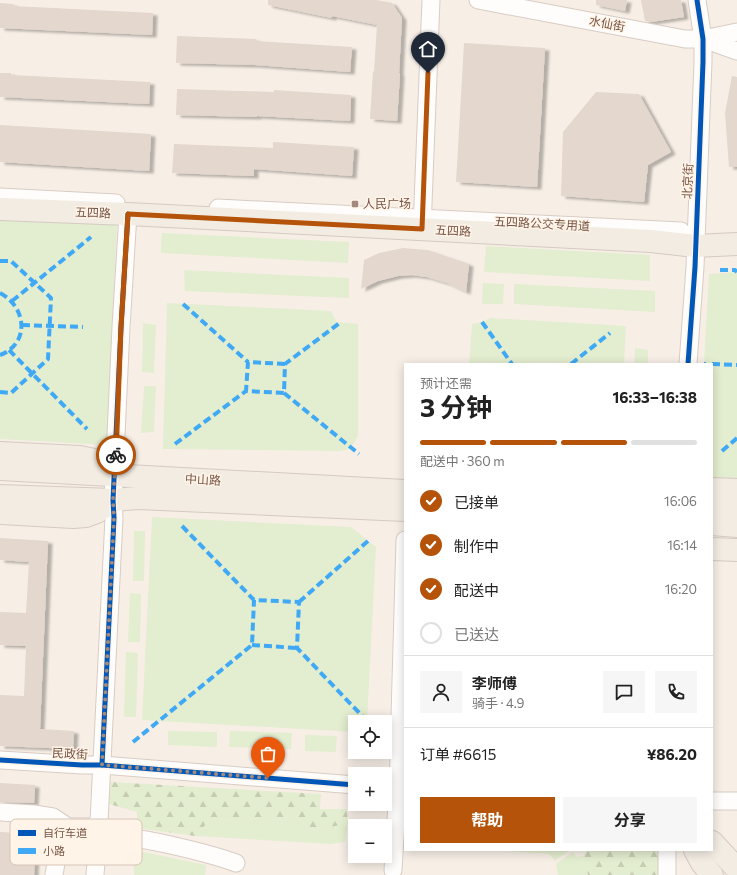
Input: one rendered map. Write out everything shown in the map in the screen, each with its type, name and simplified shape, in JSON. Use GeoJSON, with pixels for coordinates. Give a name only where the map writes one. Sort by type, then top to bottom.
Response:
{"type":"FeatureCollection","features":[{"type":"Feature","properties":{"kind":"main road","name":"五四路"},"geometry":{"type":"LineString","coordinates":[[0,209],[422,223],[652,240],[696,246],[737,244]]}},
{"type":"Feature","properties":{"kind":"main road"},"geometry":{"type":"LineString","coordinates":[[0,453],[80,457],[98,461],[115,475]]}},
{"type":"Feature","properties":{"kind":"main road","name":"中山路"},"geometry":{"type":"LineString","coordinates":[[0,469],[404,491]]}},
{"type":"Feature","properties":{"kind":"main road"},"geometry":{"type":"LineString","coordinates":[[713,489],[737,490]]}},
{"type":"Feature","properties":{"kind":"main road","name":"中山路"},"geometry":{"type":"LineString","coordinates":[[0,496],[113,500],[138,498],[404,510]]}},
{"type":"Feature","properties":{"kind":"main road"},"geometry":{"type":"LineString","coordinates":[[0,514],[73,517],[86,516],[97,512],[113,500]]}},
{"type":"Feature","properties":{"kind":"main road"},"geometry":{"type":"LineString","coordinates":[[713,507],[737,508]]}},
{"type":"Feature","properties":{"kind":"main road"},"geometry":{"type":"LineString","coordinates":[[713,524],[737,526]]}},
{"type":"Feature","properties":{"kind":"main road"},"geometry":{"type":"LineString","coordinates":[[713,549],[737,550]]}},
{"type":"Feature","properties":{"kind":"main road"},"geometry":{"type":"LineString","coordinates":[[713,843],[737,869]]}},
{"type":"Feature","properties":{"kind":"main road"},"geometry":{"type":"LineString","coordinates":[[695,851],[712,875]]}},
{"type":"Feature","properties":{"kind":"street"},"geometry":{"type":"LineString","coordinates":[[0,197],[422,223],[431,0]]}},
{"type":"Feature","properties":{"kind":"street","name":"北京街"},"geometry":{"type":"LineString","coordinates":[[688,363],[696,246],[703,39],[697,0]]}},
{"type":"Feature","properties":{"kind":"street","name":"水仙街"},"geometry":{"type":"LineString","coordinates":[[484,1],[685,39],[703,39],[737,32]]}},
{"type":"Feature","properties":{"kind":"street"},"geometry":{"type":"LineString","coordinates":[[703,39],[737,51]]}},
{"type":"Feature","properties":{"kind":"street"},"geometry":{"type":"LineString","coordinates":[[99,819],[114,518],[113,500],[121,327],[128,214]]}},
{"type":"Feature","properties":{"kind":"street"},"geometry":{"type":"LineString","coordinates":[[394,870],[404,567]]}},
{"type":"Feature","properties":{"kind":"street","name":"民政街"},"geometry":{"type":"LineString","coordinates":[[0,760],[102,765],[348,784]]}},
{"type":"Feature","properties":{"kind":"street"},"geometry":{"type":"LineString","coordinates":[[713,801],[737,801]]}},
{"type":"Feature","properties":{"kind":"street"},"geometry":{"type":"LineString","coordinates":[[0,812],[34,814],[54,819]]}},
{"type":"Feature","properties":{"kind":"street"},"geometry":{"type":"LineString","coordinates":[[142,840],[219,857],[236,863]]}},
{"type":"Feature","properties":{"kind":"street"},"geometry":{"type":"LineString","coordinates":[[667,851],[667,875]]}},
{"type":"Feature","properties":{"kind":"street"},"geometry":{"type":"LineString","coordinates":[[54,875],[56,865]]}},
{"type":"Feature","properties":{"kind":"street"},"geometry":{"type":"LineString","coordinates":[[95,875],[96,865]]}},
{"type":"Feature","properties":{"kind":"green space"},"geometry":{"type":"Polygon","coordinates":[[[0,216],[117,222],[107,445],[0,439],[0,216]]]}},
{"type":"Feature","properties":{"kind":"green space"},"geometry":{"type":"Polygon","coordinates":[[[162,233],[349,242],[348,263],[161,253],[162,233]]]}},
{"type":"Feature","properties":{"kind":"green space"},"geometry":{"type":"Polygon","coordinates":[[[486,246],[650,255],[650,281],[484,272],[486,246]]]}},
{"type":"Feature","properties":{"kind":"green space"},"geometry":{"type":"Polygon","coordinates":[[[184,270],[349,278],[349,298],[185,291],[184,270]]]}},
{"type":"Feature","properties":{"kind":"green space"},"geometry":{"type":"Polygon","coordinates":[[[737,272],[737,481],[713,480],[713,363],[704,363],[709,274],[737,272]]]}},
{"type":"Feature","properties":{"kind":"green space"},"geometry":{"type":"Polygon","coordinates":[[[483,283],[504,284],[503,304],[482,304],[483,283]]]}},
{"type":"Feature","properties":{"kind":"green space"},"geometry":{"type":"Polygon","coordinates":[[[514,284],[655,291],[655,312],[514,304],[514,284]]]}},
{"type":"Feature","properties":{"kind":"green space"},"geometry":{"type":"Polygon","coordinates":[[[167,303],[331,311],[336,322],[358,324],[358,436],[350,449],[340,451],[163,449],[167,303]]]}},
{"type":"Feature","properties":{"kind":"green space"},"geometry":{"type":"Polygon","coordinates":[[[490,318],[626,326],[624,363],[469,363],[472,324],[482,322],[490,318]]]}},
{"type":"Feature","properties":{"kind":"green space"},"geometry":{"type":"Polygon","coordinates":[[[143,323],[156,325],[154,373],[142,372],[143,323]]]}},
{"type":"Feature","properties":{"kind":"green space"},"geometry":{"type":"Polygon","coordinates":[[[635,348],[648,350],[648,363],[634,363],[635,348]]]}},
{"type":"Feature","properties":{"kind":"green space"},"geometry":{"type":"Polygon","coordinates":[[[144,386],[156,386],[154,432],[141,433],[144,386]]]}},
{"type":"Feature","properties":{"kind":"green space"},"geometry":{"type":"Polygon","coordinates":[[[152,517],[351,527],[376,547],[367,715],[348,715],[348,732],[142,720],[152,517]]]}},
{"type":"Feature","properties":{"kind":"green space"},"geometry":{"type":"Polygon","coordinates":[[[134,531],[145,531],[144,581],[133,581],[134,531]]]}},
{"type":"Feature","properties":{"kind":"green space"},"geometry":{"type":"Polygon","coordinates":[[[130,593],[141,594],[140,642],[128,642],[130,593]]]}},
{"type":"Feature","properties":{"kind":"green space"},"geometry":{"type":"Polygon","coordinates":[[[126,652],[138,653],[136,717],[124,717],[126,652]]]}},
{"type":"Feature","properties":{"kind":"green space"},"geometry":{"type":"Polygon","coordinates":[[[168,731],[217,732],[217,747],[168,745],[168,731]]]}},
{"type":"Feature","properties":{"kind":"green space"},"geometry":{"type":"Polygon","coordinates":[[[230,731],[292,733],[291,749],[229,747],[230,731]]]}},
{"type":"Feature","properties":{"kind":"green space"},"geometry":{"type":"Polygon","coordinates":[[[305,735],[337,736],[336,752],[305,751],[305,735]]]}},
{"type":"Feature","properties":{"kind":"green space"},"geometry":{"type":"Polygon","coordinates":[[[111,782],[321,794],[320,809],[347,809],[348,824],[310,830],[296,817],[210,820],[195,836],[142,829],[142,819],[137,819],[137,812],[109,804],[111,782]]]}},
{"type":"Feature","properties":{"kind":"green space"},"geometry":{"type":"Polygon","coordinates":[[[296,817],[310,830],[348,824],[345,842],[331,844],[195,836],[210,820],[296,817]]]}},
{"type":"Feature","properties":{"kind":"green space"},"geometry":{"type":"Polygon","coordinates":[[[506,851],[569,851],[555,861],[549,854],[506,851]]]}},
{"type":"Feature","properties":{"kind":"green space"},"geometry":{"type":"Polygon","coordinates":[[[587,851],[657,851],[661,865],[661,875],[588,875],[583,856],[587,851]]]}},
{"type":"Feature","properties":{"kind":"green space"},"geometry":{"type":"Polygon","coordinates":[[[142,852],[206,865],[205,875],[134,875],[134,865],[142,865],[142,852]]]}},
{"type":"Feature","properties":{"kind":"green space"},"geometry":{"type":"Polygon","coordinates":[[[573,852],[577,857],[583,856],[588,875],[558,875],[556,864],[573,852]]]}},
{"type":"Feature","properties":{"kind":"building"},"geometry":{"type":"Polygon","coordinates":[[[268,0],[376,0],[392,3],[402,18],[397,121],[370,119],[377,25],[332,16],[332,18],[268,5],[268,0]]]}},
{"type":"Feature","properties":{"kind":"building"},"geometry":{"type":"Polygon","coordinates":[[[596,0],[627,0],[625,11],[596,5],[596,0]]]}},
{"type":"Feature","properties":{"kind":"building"},"geometry":{"type":"Polygon","coordinates":[[[641,0],[681,0],[684,17],[651,22],[645,21],[641,0]]]}},
{"type":"Feature","properties":{"kind":"building"},"geometry":{"type":"Polygon","coordinates":[[[0,3],[13,4],[13,6],[153,13],[152,35],[0,28],[0,3]]]}},
{"type":"Feature","properties":{"kind":"building"},"geometry":{"type":"Polygon","coordinates":[[[177,36],[256,39],[256,41],[352,47],[350,72],[255,65],[176,63],[177,36]]]}},
{"type":"Feature","properties":{"kind":"building"},"geometry":{"type":"Polygon","coordinates":[[[464,43],[545,48],[537,187],[456,182],[464,43]]]}},
{"type":"Feature","properties":{"kind":"building"},"geometry":{"type":"Polygon","coordinates":[[[0,73],[11,73],[11,75],[150,82],[149,104],[0,97],[0,73]]]}},
{"type":"Feature","properties":{"kind":"building"},"geometry":{"type":"Polygon","coordinates":[[[732,76],[737,77],[737,167],[729,167],[725,113],[732,76]]]}},
{"type":"Feature","properties":{"kind":"building"},"geometry":{"type":"Polygon","coordinates":[[[177,89],[274,92],[274,90],[351,95],[350,121],[257,116],[176,115],[177,89]]]}},
{"type":"Feature","properties":{"kind":"building"},"geometry":{"type":"Polygon","coordinates":[[[596,92],[639,94],[671,152],[648,165],[644,202],[561,196],[563,132],[596,92]]]}},
{"type":"Feature","properties":{"kind":"building"},"geometry":{"type":"Polygon","coordinates":[[[0,125],[151,134],[149,171],[0,162],[0,125]]]}},
{"type":"Feature","properties":{"kind":"building"},"geometry":{"type":"Polygon","coordinates":[[[273,142],[354,147],[352,176],[254,169],[254,176],[172,173],[174,144],[273,148],[273,142]]]}},
{"type":"Feature","properties":{"kind":"building"},"geometry":{"type":"Polygon","coordinates":[[[403,248],[428,250],[469,264],[466,292],[447,283],[427,277],[412,275],[398,276],[378,281],[361,289],[364,260],[379,253],[403,248]]]}},
{"type":"Feature","properties":{"kind":"building"},"geometry":{"type":"Polygon","coordinates":[[[0,538],[48,541],[40,729],[74,731],[73,749],[0,746],[0,695],[24,696],[26,646],[0,645],[0,612],[26,613],[29,562],[0,560],[0,538]]]}},
{"type":"Feature","properties":{"kind":"building"},"geometry":{"type":"Polygon","coordinates":[[[0,783],[35,785],[34,803],[0,802],[0,783]]]}},
{"type":"Feature","properties":{"kind":"building"},"geometry":{"type":"Polygon","coordinates":[[[0,832],[10,833],[10,865],[34,865],[34,875],[0,875],[0,832]]]}},
{"type":"Feature","properties":{"kind":"marked path"},"geometry":{"type":"LineString","coordinates":[[12,301],[91,237]]}},
{"type":"Feature","properties":{"kind":"marked path"},"geometry":{"type":"LineString","coordinates":[[0,261],[11,261],[51,298],[48,359],[11,393],[0,392]]}},
{"type":"Feature","properties":{"kind":"marked path"},"geometry":{"type":"LineString","coordinates":[[720,270],[735,270],[737,272]]}},
{"type":"Feature","properties":{"kind":"marked path"},"geometry":{"type":"LineString","coordinates":[[0,293],[9,299],[16,307],[20,316],[21,325],[20,334],[16,343],[10,350],[0,355]]}},
{"type":"Feature","properties":{"kind":"marked path"},"geometry":{"type":"LineString","coordinates":[[183,304],[248,362]]}},
{"type":"Feature","properties":{"kind":"marked path"},"geometry":{"type":"LineString","coordinates":[[285,364],[248,362],[246,391],[284,393],[285,364],[341,322]]}},
{"type":"Feature","properties":{"kind":"marked path"},"geometry":{"type":"LineString","coordinates":[[482,322],[511,363]]}},
{"type":"Feature","properties":{"kind":"marked path"},"geometry":{"type":"LineString","coordinates":[[22,325],[83,327]]}},
{"type":"Feature","properties":{"kind":"marked path"},"geometry":{"type":"LineString","coordinates":[[572,363],[610,333]]}},
{"type":"Feature","properties":{"kind":"marked path"},"geometry":{"type":"LineString","coordinates":[[9,350],[87,429]]}},
{"type":"Feature","properties":{"kind":"marked path"},"geometry":{"type":"LineString","coordinates":[[713,364],[737,365]]}},
{"type":"Feature","properties":{"kind":"marked path"},"geometry":{"type":"LineString","coordinates":[[175,444],[246,391]]}},
{"type":"Feature","properties":{"kind":"marked path"},"geometry":{"type":"LineString","coordinates":[[284,393],[359,454]]}},
{"type":"Feature","properties":{"kind":"marked path"},"geometry":{"type":"LineString","coordinates":[[722,451],[737,438]]}},
{"type":"Feature","properties":{"kind":"marked path"},"geometry":{"type":"LineString","coordinates":[[182,526],[254,600],[299,602],[297,648],[361,715]]}},
{"type":"Feature","properties":{"kind":"marked path"},"geometry":{"type":"LineString","coordinates":[[299,602],[368,541]]}},
{"type":"Feature","properties":{"kind":"marked path"},"geometry":{"type":"LineString","coordinates":[[133,742],[252,645],[254,600]]}},
{"type":"Feature","properties":{"kind":"marked path"},"geometry":{"type":"LineString","coordinates":[[252,645],[297,648]]}},
{"type":"Feature","properties":{"kind":"cycle path"},"geometry":{"type":"LineString","coordinates":[[688,363],[695,267],[703,62],[703,39],[697,0]]}},
{"type":"Feature","properties":{"kind":"cycle path"},"geometry":{"type":"LineString","coordinates":[[102,765],[114,518],[113,500],[121,327],[128,214]]}},
{"type":"Feature","properties":{"kind":"cycle path"},"geometry":{"type":"LineString","coordinates":[[0,760],[102,765],[348,784]]}},
{"type":"Feature","properties":{"kind":"way so far"},"geometry":{"type":"LineString","coordinates":[[116,455],[102,765],[268,778]]}},
{"type":"Feature","properties":{"kind":"place","name":"人民广场"},"geometry":{"type":"Point","coordinates":[355,204]}},
{"type":"Feature","properties":{"kind":"route"},"geometry":{"type":"LineString","coordinates":[[116,455],[121,327],[128,214],[422,229],[428,73]]}}]}
